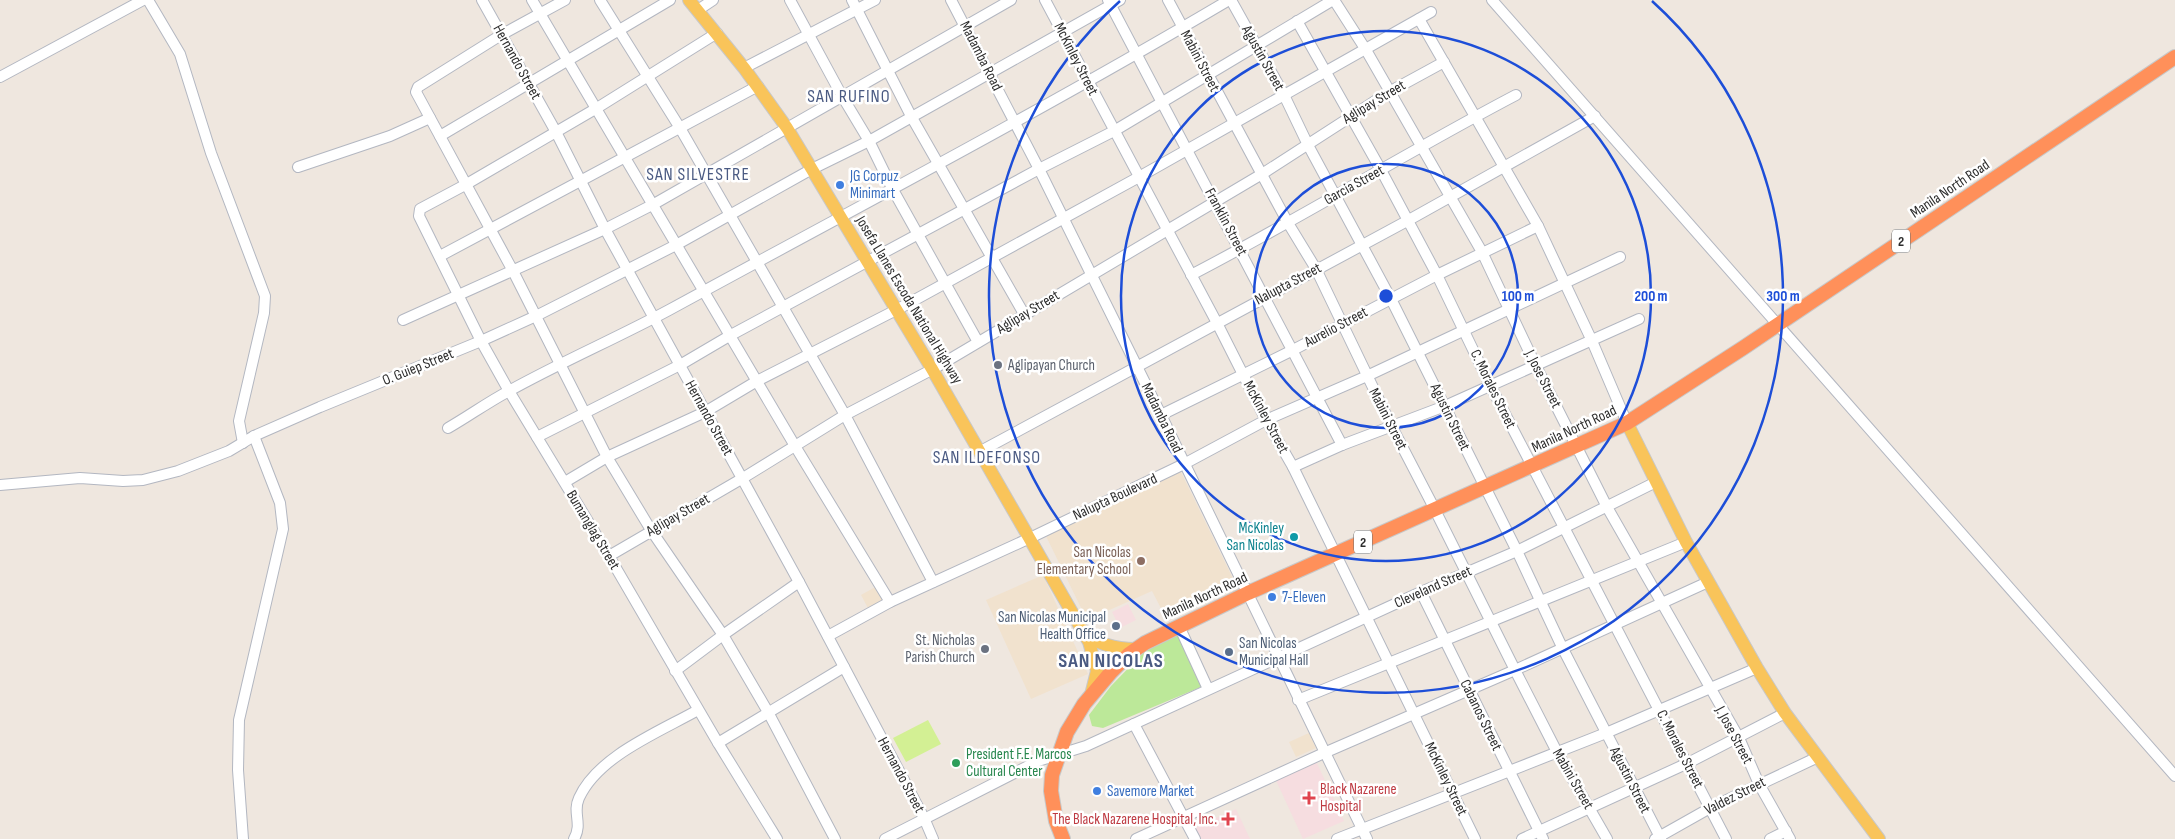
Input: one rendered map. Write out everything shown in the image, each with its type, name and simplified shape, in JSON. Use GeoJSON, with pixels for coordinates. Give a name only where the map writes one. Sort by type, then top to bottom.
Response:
{"type":"FeatureCollection","features":[{"type":"Feature","properties":{"kind":"highway","name":"Manila North Road"},"geometry":{"type":"LineString","coordinates":[[1063,839],[1056,821],[1051,790],[1052,775],[1059,754],[1068,732],[1091,696],[1115,667],[1136,649],[1248,593],[1577,447],[1626,423],[1779,324],[2174,60]]}},
{"type":"Feature","properties":{"kind":"main road","name":"Josefa Llanes Escoda National Highway"},"geometry":{"type":"LineString","coordinates":[[689,0],[717,32],[787,128],[1030,538],[1091,648],[1097,670],[1097,677],[1091,696]]}},
{"type":"Feature","properties":{"kind":"main road"},"geometry":{"type":"LineString","coordinates":[[1626,423],[1686,542],[1757,668],[1785,713],[1878,839]]}},
{"type":"Feature","properties":{"kind":"main road","name":"Josefa Llanes Escoda National Highway"},"geometry":{"type":"LineString","coordinates":[[1082,630],[1103,644],[1123,649],[1136,649]]}},
{"type":"Feature","properties":{"kind":"street"},"geometry":{"type":"LineString","coordinates":[[0,77],[143,0]]}},
{"type":"Feature","properties":{"kind":"street"},"geometry":{"type":"LineString","coordinates":[[148,0],[180,54],[211,153],[265,296],[264,313],[239,421],[243,443]]}},
{"type":"Feature","properties":{"kind":"street","name":"Hernando Street"},"geometry":{"type":"LineString","coordinates":[[482,0],[556,132],[605,229],[799,582],[924,818],[933,839]]}},
{"type":"Feature","properties":{"kind":"street"},"geometry":{"type":"LineString","coordinates":[[532,0],[890,602]]}},
{"type":"Feature","properties":{"kind":"street"},"geometry":{"type":"LineString","coordinates":[[564,0],[502,35],[418,87],[416,92],[513,270],[607,457],[652,530],[723,635],[768,712],[835,839]]}},
{"type":"Feature","properties":{"kind":"street"},"geometry":{"type":"LineString","coordinates":[[600,0],[646,77],[680,128],[705,175],[758,262],[845,415],[933,582]]}},
{"type":"Feature","properties":{"kind":"street"},"geometry":{"type":"LineString","coordinates":[[440,136],[670,0]]}},
{"type":"Feature","properties":{"kind":"street"},"geometry":{"type":"LineString","coordinates":[[698,10],[713,0]]}},
{"type":"Feature","properties":{"kind":"street"},"geometry":{"type":"LineString","coordinates":[[790,0],[810,33],[842,96],[869,141],[892,188],[978,342]]}},
{"type":"Feature","properties":{"kind":"street"},"geometry":{"type":"LineString","coordinates":[[744,68],[810,33],[854,4],[875,0]]}},
{"type":"Feature","properties":{"kind":"street","name":"Madamba Road"},"geometry":{"type":"LineString","coordinates":[[951,0],[1039,169],[1090,276],[1161,415],[1366,839]]}},
{"type":"Feature","properties":{"kind":"street"},"geometry":{"type":"LineString","coordinates":[[403,320],[457,294],[605,229],[654,204],[887,69],[1011,0]]}},
{"type":"Feature","properties":{"kind":"street","name":"McKinley Street"},"geometry":{"type":"LineString","coordinates":[[1045,0],[1293,468],[1390,662],[1475,839]]}},
{"type":"Feature","properties":{"kind":"street","name":"Mabini Street"},"geometry":{"type":"LineString","coordinates":[[1168,0],[1288,223],[1316,269],[1392,427],[1515,670],[1558,752],[1608,839]]}},
{"type":"Feature","properties":{"kind":"street"},"geometry":{"type":"LineString","coordinates":[[448,428],[509,391],[654,318],[841,218],[892,188],[1088,82],[1230,0]]}},
{"type":"Feature","properties":{"kind":"street","name":"Agustin Street"},"geometry":{"type":"LineString","coordinates":[[1230,0],[1258,46],[1308,145],[1391,298],[1658,838]]}},
{"type":"Feature","properties":{"kind":"street"},"geometry":{"type":"LineString","coordinates":[[537,437],[680,365],[731,335],[1039,169],[1114,131],[1334,0]]}},
{"type":"Feature","properties":{"kind":"street","name":"J. Jose Street"},"geometry":{"type":"LineString","coordinates":[[1334,0],[1366,50],[1482,252],[1535,364],[1607,507],[1738,738],[1759,784],[1788,835]]}},
{"type":"Feature","properties":{"kind":"street"},"geometry":{"type":"LineString","coordinates":[[1492,0],[2175,776]]}},
{"type":"Feature","properties":{"kind":"street","name":"O. Guiep Street"},"geometry":{"type":"LineString","coordinates":[[0,485],[80,478],[123,481],[143,480],[178,471],[229,451],[254,436],[320,407],[481,342],[676,245],[812,169],[869,141],[911,116],[990,74],[1113,2]]}},
{"type":"Feature","properties":{"kind":"street","name":"Franklin Street"},"geometry":{"type":"LineString","coordinates":[[1113,2],[1162,104],[1216,202],[1342,445]]}},
{"type":"Feature","properties":{"kind":"street"},"geometry":{"type":"LineString","coordinates":[[854,4],[911,116],[963,210],[993,256],[1024,314]]}},
{"type":"Feature","properties":{"kind":"street"},"geometry":{"type":"LineString","coordinates":[[565,482],[607,457],[705,412],[757,381],[896,310],[1064,219],[1431,12]]}},
{"type":"Feature","properties":{"kind":"street"},"geometry":{"type":"LineString","coordinates":[[1419,19],[1538,226],[1592,341],[1626,423]]}},
{"type":"Feature","properties":{"kind":"street","name":"C. Morales Street"},"geometry":{"type":"LineString","coordinates":[[1297,22],[1381,170],[1437,275],[1490,385],[1593,581],[1612,624],[1660,710],[1726,839]]}},
{"type":"Feature","properties":{"kind":"street"},"geometry":{"type":"LineString","coordinates":[[465,185],[597,108],[717,32]]}},
{"type":"Feature","properties":{"kind":"street","name":"Aglipay Street"},"geometry":{"type":"LineString","coordinates":[[609,556],[743,478],[845,415],[932,370],[1216,202],[1389,92],[1444,62]]}},
{"type":"Feature","properties":{"kind":"street"},"geometry":{"type":"LineString","coordinates":[[440,256],[758,86]]}},
{"type":"Feature","properties":{"kind":"street","name":"Garcia Street"},"geometry":{"type":"LineString","coordinates":[[1191,275],[1288,223],[1336,194],[1516,95]]}},
{"type":"Feature","properties":{"kind":"street","name":"Nalupta Street"},"geometry":{"type":"LineString","coordinates":[[979,452],[1362,243],[1407,221],[1595,116]]}},
{"type":"Feature","properties":{"kind":"street"},"geometry":{"type":"LineString","coordinates":[[298,167],[390,136],[430,118]]}},
{"type":"Feature","properties":{"kind":"street","name":"Bumanglag Street"},"geometry":{"type":"LineString","coordinates":[[465,185],[420,209],[419,216],[481,342],[509,391],[609,556],[675,672],[777,839]]}},
{"type":"Feature","properties":{"kind":"street","name":"Aurelio Street"},"geometry":{"type":"LineString","coordinates":[[1161,415],[1294,350],[1482,252],[1538,226]]}},
{"type":"Feature","properties":{"kind":"street","name":"Nalupta Boulevard"},"geometry":{"type":"LineString","coordinates":[[828,636],[890,602],[1030,538],[1184,464],[1266,420],[1367,376],[1620,257]]}},
{"type":"Feature","properties":{"kind":"street"},"geometry":{"type":"LineString","coordinates":[[1293,468],[1342,445],[1445,406],[1639,319]]}},
{"type":"Feature","properties":{"kind":"street"},"geometry":{"type":"LineString","coordinates":[[243,839],[238,770],[239,720],[283,529],[280,503],[254,436]]}},
{"type":"Feature","properties":{"kind":"street","name":"Cleveland Street"},"geometry":{"type":"LineString","coordinates":[[1059,754],[1086,746],[1466,571],[1517,551],[1656,482]]}},
{"type":"Feature","properties":{"kind":"street"},"geometry":{"type":"LineString","coordinates":[[1298,700],[1490,620],[1541,602],[1686,542]]}},
{"type":"Feature","properties":{"kind":"street"},"geometry":{"type":"LineString","coordinates":[[675,672],[723,635],[799,582]]}},
{"type":"Feature","properties":{"kind":"street"},"geometry":{"type":"LineString","coordinates":[[1136,839],[1708,582]]}},
{"type":"Feature","properties":{"kind":"street","name":"Cabanos Street"},"geometry":{"type":"LineString","coordinates":[[1420,592],[1541,835]]}},
{"type":"Feature","properties":{"kind":"street"},"geometry":{"type":"LineString","coordinates":[[1179,626],[1208,689]]}},
{"type":"Feature","properties":{"kind":"street"},"geometry":{"type":"LineString","coordinates":[[718,743],[844,667]]}},
{"type":"Feature","properties":{"kind":"street"},"geometry":{"type":"LineString","coordinates":[[1336,839],[1606,733],[1757,668]]}},
{"type":"Feature","properties":{"kind":"street"},"geometry":{"type":"LineString","coordinates":[[574,839],[579,828],[576,811],[578,801],[600,770],[620,754],[698,710]]}},
{"type":"Feature","properties":{"kind":"street"},"geometry":{"type":"LineString","coordinates":[[1522,839],[1541,835],[1590,808],[1688,763],[1785,713]]}},
{"type":"Feature","properties":{"kind":"street"},"geometry":{"type":"LineString","coordinates":[[1134,724],[1195,839]]}},
{"type":"Feature","properties":{"kind":"street"},"geometry":{"type":"LineString","coordinates":[[885,839],[1038,761],[1059,754]]}},
{"type":"Feature","properties":{"kind":"street","name":"Valdez Street"},"geometry":{"type":"LineString","coordinates":[[1658,838],[1710,808],[1818,757]]}},
{"type":"Feature","properties":{"kind":"street"},"geometry":{"type":"LineString","coordinates":[[1770,839],[1788,835]]}},
{"type":"Feature","properties":{"kind":"shaded area","name":"San Nicolas Elementary School"},"geometry":{"type":"Polygon","coordinates":[[[1178,466],[1238,589],[1166,618],[1152,591],[1087,620],[1044,532],[1178,466]]]}},
{"type":"Feature","properties":{"kind":"shaded area"},"geometry":{"type":"Polygon","coordinates":[[[1043,575],[1088,674],[1031,699],[986,600],[1043,575]]]}},
{"type":"Feature","properties":{"kind":"shaded area"},"geometry":{"type":"Polygon","coordinates":[[[877,586],[886,601],[869,610],[861,595],[877,586]]]}},
{"type":"Feature","properties":{"kind":"shaded area"},"geometry":{"type":"Polygon","coordinates":[[[1128,604],[1136,620],[1120,628],[1112,612],[1128,604]]]}},
{"type":"Feature","properties":{"kind":"shaded area"},"geometry":{"type":"Polygon","coordinates":[[[1309,733],[1316,748],[1296,757],[1289,742],[1309,733]]]}},
{"type":"Feature","properties":{"kind":"shaded area","name":"Black Nazarene Hospital"},"geometry":{"type":"Polygon","coordinates":[[[1314,757],[1344,821],[1303,839],[1274,776],[1314,757]]]}},
{"type":"Feature","properties":{"kind":"shaded area","name":"The Black Nazarene Hospital, Inc."},"geometry":{"type":"Polygon","coordinates":[[[1236,809],[1250,839],[1199,839],[1194,828],[1236,809]]]}},
{"type":"Feature","properties":{"kind":"green space"},"geometry":{"type":"Polygon","coordinates":[[[1178,633],[1201,687],[1103,728],[1092,726],[1089,715],[1111,686],[1146,650],[1178,633]]]}},
{"type":"Feature","properties":{"kind":"green space"},"geometry":{"type":"Polygon","coordinates":[[[928,720],[941,744],[906,762],[893,738],[928,720]]]}},
{"type":"Feature","properties":{"kind":"place","name":"JG Corpuz Minimart"},"geometry":{"type":"Point","coordinates":[840,185]}},
{"type":"Feature","properties":{"kind":"place","name":"Aglipayan Church"},"geometry":{"type":"Point","coordinates":[998,365]}},
{"type":"Feature","properties":{"kind":"place","name":"McKinley San Nicolas"},"geometry":{"type":"Point","coordinates":[1294,537]}},
{"type":"Feature","properties":{"kind":"place","name":"San Nicolas Elementary School"},"geometry":{"type":"Point","coordinates":[1141,561]}},
{"type":"Feature","properties":{"kind":"place","name":"7-Eleven"},"geometry":{"type":"Point","coordinates":[1272,597]}},
{"type":"Feature","properties":{"kind":"place","name":"San Nicolas Municipal Health Office"},"geometry":{"type":"Point","coordinates":[1116,626]}},
{"type":"Feature","properties":{"kind":"place","name":"St. Nicholas Parish Church"},"geometry":{"type":"Point","coordinates":[985,649]}},
{"type":"Feature","properties":{"kind":"place","name":"San Nicolas Municipal Hall"},"geometry":{"type":"Point","coordinates":[1229,652]}},
{"type":"Feature","properties":{"kind":"place","name":"President F.E. Marcos Cultural Center"},"geometry":{"type":"Point","coordinates":[956,763]}},
{"type":"Feature","properties":{"kind":"place","name":"Savemore Market"},"geometry":{"type":"Point","coordinates":[1097,791]}},
{"type":"Feature","properties":{"kind":"place","name":"Black Nazarene Hospital"},"geometry":{"type":"Point","coordinates":[1309,798]}},
{"type":"Feature","properties":{"kind":"place","name":"The Black Nazarene Hospital, Inc."},"geometry":{"type":"Point","coordinates":[1228,819]}},
{"type":"Feature","properties":{"kind":"district","name":"SAN RUFINO"},"geometry":{"type":"Point","coordinates":[849,96]}},
{"type":"Feature","properties":{"kind":"district","name":"SAN SILVESTRE"},"geometry":{"type":"Point","coordinates":[698,174]}},
{"type":"Feature","properties":{"kind":"district","name":"SAN ILDEFONSO"},"geometry":{"type":"Point","coordinates":[987,457]}},
{"type":"Feature","properties":{"kind":"district","name":"SAN NICOLAS"},"geometry":{"type":"Point","coordinates":[1111,661]}}]}
